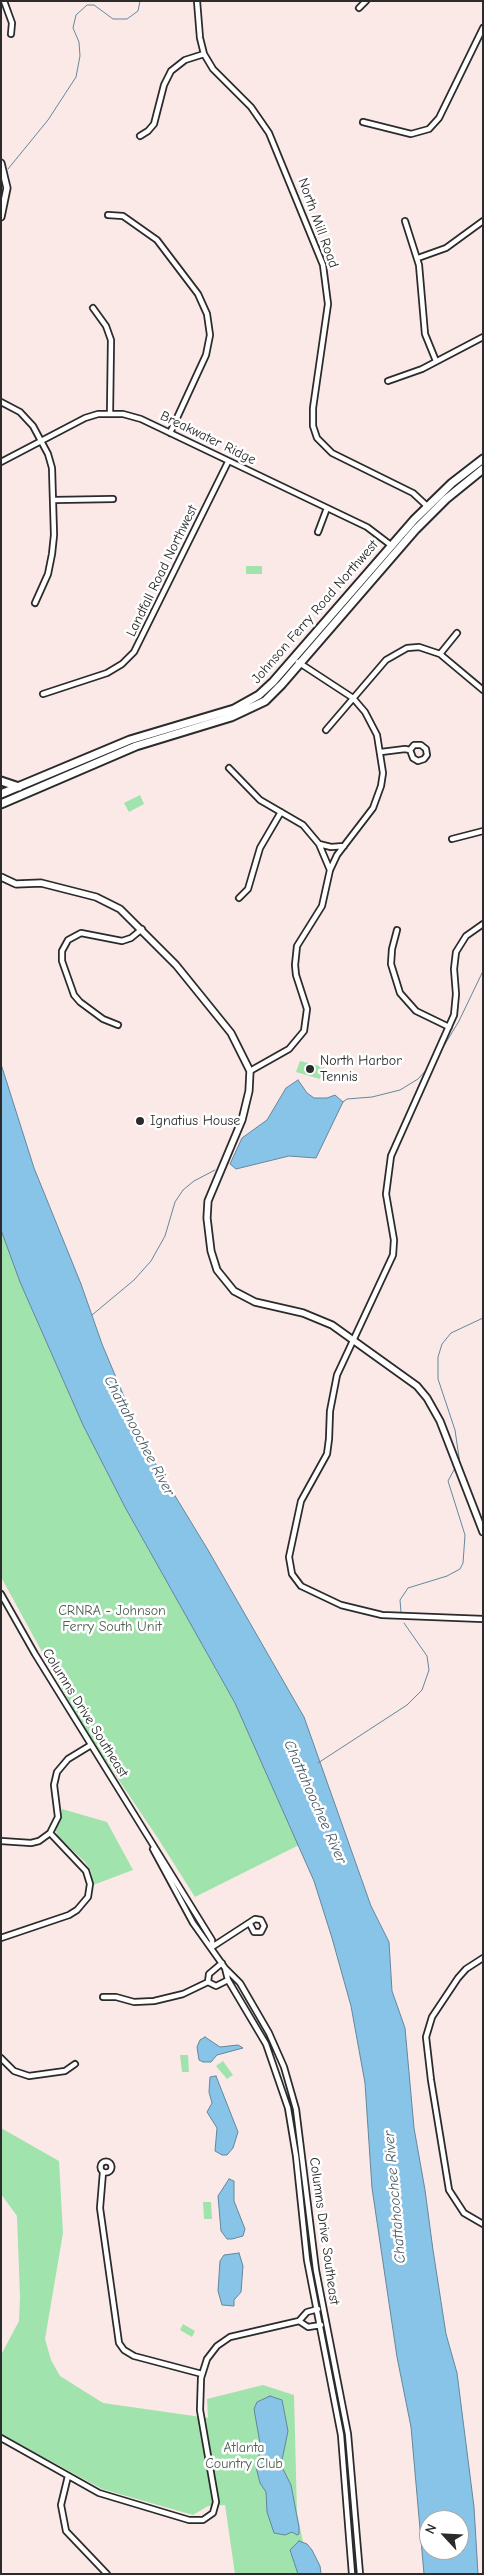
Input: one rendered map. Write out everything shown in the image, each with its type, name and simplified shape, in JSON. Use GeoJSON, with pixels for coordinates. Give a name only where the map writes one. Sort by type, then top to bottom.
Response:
{"type":"FeatureCollection","features":[{"type":"Feature","properties":{"kind":"main road","name":"Johnson Ferry Road Northwest"},"geometry":{"type":"LineString","coordinates":[[1,794],[130,740],[243,705],[265,690],[427,506],[483,459]]}},
{"type":"Feature","properties":{"kind":"main road","name":"Johnson Ferry Road Northwest"},"geometry":{"type":"LineString","coordinates":[[1,804],[136,746],[248,711],[271,696],[397,551],[440,505],[483,469]]}},
{"type":"Feature","properties":{"kind":"main road"},"geometry":{"type":"LineString","coordinates":[[1,781],[19,787]]}},
{"type":"Feature","properties":{"kind":"street"},"geometry":{"type":"LineString","coordinates":[[4,1],[12,23],[11,34]]}},
{"type":"Feature","properties":{"kind":"street","name":"North Mill Road"},"geometry":{"type":"LineString","coordinates":[[197,1],[200,38],[204,54],[213,69],[251,107],[270,133],[323,265],[328,304],[313,408],[313,426],[317,438],[332,454],[413,493],[427,506]]}},
{"type":"Feature","properties":{"kind":"street"},"geometry":{"type":"LineString","coordinates":[[359,8],[366,1]]}},
{"type":"Feature","properties":{"kind":"street"},"geometry":{"type":"LineString","coordinates":[[363,122],[406,134],[417,134],[429,129],[439,118],[483,28]]}},
{"type":"Feature","properties":{"kind":"street"},"geometry":{"type":"LineString","coordinates":[[140,136],[154,124],[164,85],[171,71],[185,60],[204,54]]}},
{"type":"Feature","properties":{"kind":"street"},"geometry":{"type":"LineString","coordinates":[[1,163],[7,188],[1,217]]}},
{"type":"Feature","properties":{"kind":"street"},"geometry":{"type":"LineString","coordinates":[[108,215],[123,216],[157,240],[198,294],[207,314],[210,335],[206,355],[170,433]]}},
{"type":"Feature","properties":{"kind":"street"},"geometry":{"type":"LineString","coordinates":[[405,222],[418,258],[425,334],[436,361]]}},
{"type":"Feature","properties":{"kind":"street"},"geometry":{"type":"LineString","coordinates":[[418,258],[446,248],[483,222]]}},
{"type":"Feature","properties":{"kind":"street"},"geometry":{"type":"LineString","coordinates":[[93,308],[106,326],[111,340],[110,413]]}},
{"type":"Feature","properties":{"kind":"street"},"geometry":{"type":"LineString","coordinates":[[388,381],[412,374],[483,337]]}},
{"type":"Feature","properties":{"kind":"street"},"geometry":{"type":"LineString","coordinates":[[1,402],[20,412],[33,426],[52,468],[54,500],[52,554],[48,574],[35,603]]}},
{"type":"Feature","properties":{"kind":"street","name":"Breakwater Ridge"},"geometry":{"type":"LineString","coordinates":[[1,462],[85,418],[110,413],[136,417],[367,527],[397,551]]}},
{"type":"Feature","properties":{"kind":"street","name":"Landfall Road Northwest"},"geometry":{"type":"LineString","coordinates":[[43,694],[107,673],[122,664],[134,652],[228,462]]}},
{"type":"Feature","properties":{"kind":"street"},"geometry":{"type":"LineString","coordinates":[[54,500],[113,499]]}},
{"type":"Feature","properties":{"kind":"street"},"geometry":{"type":"LineString","coordinates":[[318,532],[327,508]]}},
{"type":"Feature","properties":{"kind":"street"},"geometry":{"type":"LineString","coordinates":[[440,654],[457,633]]}},
{"type":"Feature","properties":{"kind":"street"},"geometry":{"type":"LineString","coordinates":[[326,730],[386,660],[396,652],[419,647],[440,654],[483,690]]}},
{"type":"Feature","properties":{"kind":"street"},"geometry":{"type":"LineString","coordinates":[[250,1071],[289,1049],[304,1031],[307,1009],[296,975],[295,955],[301,938],[322,906],[330,870],[344,846],[366,818],[378,798],[383,773],[381,752],[372,722],[353,698],[300,664],[294,658]]}},
{"type":"Feature","properties":{"kind":"street"},"geometry":{"type":"LineString","coordinates":[[381,752],[410,750]]}},
{"type":"Feature","properties":{"kind":"street"},"geometry":{"type":"LineString","coordinates":[[229,768],[260,800],[303,825],[319,844],[330,870]]}},
{"type":"Feature","properties":{"kind":"street"},"geometry":{"type":"LineString","coordinates":[[239,898],[248,889],[260,848],[280,812]]}},
{"type":"Feature","properties":{"kind":"street"},"geometry":{"type":"LineString","coordinates":[[452,839],[483,832]]}},
{"type":"Feature","properties":{"kind":"street"},"geometry":{"type":"LineString","coordinates":[[319,844],[332,847],[344,846]]}},
{"type":"Feature","properties":{"kind":"street"},"geometry":{"type":"LineString","coordinates":[[1,877],[16,884],[46,884],[96,897],[120,909],[142,929],[207,1001],[235,1040],[250,1071],[250,1091],[245,1111],[208,1201],[207,1218],[214,1265],[226,1284],[247,1298],[264,1305],[313,1316],[332,1325],[405,1376],[427,1398],[440,1421],[457,1471],[483,1532]]}},
{"type":"Feature","properties":{"kind":"street"},"geometry":{"type":"LineString","coordinates":[[483,924],[466,936],[456,952],[454,969],[456,1002],[449,1027],[391,1156],[386,1194],[394,1240],[394,1255],[352,1340],[332,1392],[326,1454],[305,1491],[298,1510],[290,1557],[292,1574],[307,1590],[360,1610],[382,1614],[483,1619]]}},
{"type":"Feature","properties":{"kind":"street"},"geometry":{"type":"LineString","coordinates":[[118,1025],[103,1019],[80,1002],[74,995],[62,961],[62,951],[68,940],[81,933],[122,941],[131,938],[142,929]]}},
{"type":"Feature","properties":{"kind":"street"},"geometry":{"type":"LineString","coordinates":[[397,930],[392,949],[391,964],[400,993],[416,1011],[449,1027]]}},
{"type":"Feature","properties":{"kind":"street","name":"Columns Drive Southeast"},"geometry":{"type":"LineString","coordinates":[[1,1594],[91,1745],[212,1940],[212,1947],[224,1966],[234,1975],[260,2017],[277,2051],[290,2086],[298,2119],[316,2270],[351,2449],[360,2574]]}},
{"type":"Feature","properties":{"kind":"street"},"geometry":{"type":"LineString","coordinates":[[1,1841],[32,1843],[40,1841],[50,1833],[58,1817],[54,1785],[57,1772],[66,1760],[91,1745]]}},
{"type":"Feature","properties":{"kind":"street"},"geometry":{"type":"LineString","coordinates":[[1,1938],[69,1915],[78,1910],[88,1897],[90,1884],[86,1871],[50,1833]]}},
{"type":"Feature","properties":{"kind":"street"},"geometry":{"type":"LineString","coordinates":[[212,1947],[246,1924],[250,1924]]}},
{"type":"Feature","properties":{"kind":"street"},"geometry":{"type":"LineString","coordinates":[[483,1958],[466,1969],[458,1978],[432,2017],[426,2037],[449,2190],[464,2213],[483,2224]]}},
{"type":"Feature","properties":{"kind":"street"},"geometry":{"type":"LineString","coordinates":[[208,1982],[209,1974],[224,1966]]}},
{"type":"Feature","properties":{"kind":"street","name":"Columns Drive Southeast"},"geometry":{"type":"LineString","coordinates":[[224,1966],[228,1980],[266,2044],[284,2093],[296,2156],[307,2260],[341,2435],[352,2574]]}},
{"type":"Feature","properties":{"kind":"street"},"geometry":{"type":"LineString","coordinates":[[208,1982],[216,1986],[228,1980]]}},
{"type":"Feature","properties":{"kind":"street"},"geometry":{"type":"LineString","coordinates":[[104,1997],[116,1997],[134,2002],[154,2001],[183,1994],[208,1982]]}},
{"type":"Feature","properties":{"kind":"street"},"geometry":{"type":"LineString","coordinates":[[1,2058],[14,2071],[29,2076],[64,2071],[75,2064]]}},
{"type":"Feature","properties":{"kind":"street"},"geometry":{"type":"LineString","coordinates":[[103,2172],[100,2208],[118,2343],[124,2350],[134,2356],[202,2374]]}},
{"type":"Feature","properties":{"kind":"street"},"geometry":{"type":"LineString","coordinates":[[1,2438],[99,2493],[192,2520],[208,2518],[214,2511],[216,2502],[201,2417],[202,2374],[210,2354],[226,2339],[242,2333],[299,2321],[307,2312],[323,2308]]}},
{"type":"Feature","properties":{"kind":"street"},"geometry":{"type":"LineString","coordinates":[[299,2321],[308,2327],[327,2324]]}},
{"type":"Feature","properties":{"kind":"street"},"geometry":{"type":"LineString","coordinates":[[68,2476],[61,2505],[66,2531],[107,2574]]}},
{"type":"Feature","properties":{"kind":"green space"},"geometry":{"type":"Polygon","coordinates":[[[246,566],[262,566],[262,574],[246,574],[246,566]]]}},
{"type":"Feature","properties":{"kind":"green space"},"geometry":{"type":"Polygon","coordinates":[[[140,795],[144,804],[129,812],[124,803],[140,795]]]}},
{"type":"Feature","properties":{"kind":"green space","name":"North Harbor Tennis"},"geometry":{"type":"Polygon","coordinates":[[[300,1061],[324,1067],[320,1079],[296,1072],[300,1061]]]}},
{"type":"Feature","properties":{"kind":"green space","name":"CRNRA - Johnson Ferry South Unit"},"geometry":{"type":"Polygon","coordinates":[[[1,1196],[301,1844],[195,1897],[82,1725],[1,1577],[1,1196]]]}},
{"type":"Feature","properties":{"kind":"green space"},"geometry":{"type":"Polygon","coordinates":[[[62,1809],[107,1822],[133,1870],[93,1885],[91,1871],[85,1862],[57,1836],[56,1830],[62,1809]]]}},
{"type":"Feature","properties":{"kind":"green space"},"geometry":{"type":"Polygon","coordinates":[[[180,2055],[188,2055],[189,2072],[182,2072],[180,2055]]]}},
{"type":"Feature","properties":{"kind":"green space"},"geometry":{"type":"Polygon","coordinates":[[[223,2061],[233,2075],[227,2079],[216,2066],[223,2061]]]}},
{"type":"Feature","properties":{"kind":"green space","name":"Atlanta Country Club"},"geometry":{"type":"Polygon","coordinates":[[[1,2128],[59,2161],[63,2233],[45,2339],[51,2360],[60,2376],[103,2403],[208,2418],[207,2399],[263,2385],[294,2395],[297,2514],[310,2574],[235,2574],[225,2505],[208,2506],[193,2515],[102,2489],[1,2434],[1,2355],[19,2321],[20,2297],[17,2216],[1,2194],[1,2128]]]}},
{"type":"Feature","properties":{"kind":"green space"},"geometry":{"type":"Polygon","coordinates":[[[203,2202],[211,2202],[212,2219],[204,2219],[203,2202]]]}},
{"type":"Feature","properties":{"kind":"green space"},"geometry":{"type":"Polygon","coordinates":[[[183,2324],[195,2331],[192,2337],[180,2330],[183,2324]]]}},
{"type":"Feature","properties":{"kind":"water","name":"Chattahoochee River"},"geometry":{"type":"Polygon","coordinates":[[[1,1064],[34,1168],[81,1284],[102,1344],[138,1430],[149,1453],[208,1550],[304,1717],[371,1906],[389,1942],[392,1991],[405,2028],[414,2128],[446,2334],[457,2373],[474,2507],[478,2574],[424,2574],[423,2560],[469,2560],[469,2510],[419,2510],[419,2517],[411,2427],[397,2357],[372,2188],[365,2083],[351,2006],[314,1881],[235,1703],[126,1509],[83,1425],[20,1282],[1,1230],[1,1064]]]}},
{"type":"Feature","properties":{"kind":"water"},"geometry":{"type":"Polygon","coordinates":[[[298,1080],[307,1093],[314,1098],[327,1098],[335,1095],[343,1102],[316,1158],[289,1156],[236,1169],[230,1164],[242,1138],[267,1120],[286,1088],[298,1080]]]}},
{"type":"Feature","properties":{"kind":"water"},"geometry":{"type":"Polygon","coordinates":[[[205,2037],[220,2047],[238,2045],[243,2048],[217,2055],[211,2062],[203,2062],[199,2060],[197,2047],[200,2040],[205,2037]]]}},
{"type":"Feature","properties":{"kind":"water"},"geometry":{"type":"Polygon","coordinates":[[[216,2076],[238,2132],[233,2148],[227,2155],[222,2155],[215,2151],[217,2128],[207,2112],[212,2103],[209,2092],[210,2077],[216,2076]]]}},
{"type":"Feature","properties":{"kind":"water"},"geometry":{"type":"Polygon","coordinates":[[[229,2179],[234,2181],[234,2201],[245,2229],[243,2236],[232,2239],[227,2239],[221,2231],[218,2196],[229,2179]]]}},
{"type":"Feature","properties":{"kind":"water"},"geometry":{"type":"Polygon","coordinates":[[[239,2253],[243,2266],[241,2292],[234,2300],[234,2306],[222,2305],[218,2291],[220,2261],[224,2255],[239,2253]]]}},
{"type":"Feature","properties":{"kind":"water"},"geometry":{"type":"Polygon","coordinates":[[[270,2396],[282,2400],[288,2431],[281,2465],[291,2485],[299,2527],[299,2534],[297,2535],[292,2532],[285,2535],[274,2533],[267,2512],[266,2492],[260,2483],[256,2467],[261,2449],[254,2409],[257,2402],[270,2396]]]}},
{"type":"Feature","properties":{"kind":"water"},"geometry":{"type":"Polygon","coordinates":[[[299,2541],[307,2544],[312,2550],[320,2566],[321,2574],[298,2574],[290,2550],[299,2541]]]}},
{"type":"Feature","properties":{"kind":"waterway"},"geometry":{"type":"LineString","coordinates":[[8,169],[48,120],[76,77],[80,56],[79,42],[73,28],[76,15],[87,5],[94,5],[113,19],[127,19],[138,11],[140,1]]}},
{"type":"Feature","properties":{"kind":"waterway"},"geometry":{"type":"LineString","coordinates":[[439,1054],[459,1021],[483,971]]}},
{"type":"Feature","properties":{"kind":"waterway"},"geometry":{"type":"LineString","coordinates":[[343,1102],[347,1099],[372,1097],[400,1090],[418,1079],[429,1067]]}},
{"type":"Feature","properties":{"kind":"waterway"},"geometry":{"type":"LineString","coordinates":[[92,1315],[134,1280],[151,1261],[165,1236],[175,1202],[183,1190],[194,1181],[215,1170]]}},
{"type":"Feature","properties":{"kind":"waterway"},"geometry":{"type":"LineString","coordinates":[[460,1464],[455,1430],[438,1379],[438,1357],[442,1344],[451,1333],[483,1318]]}},
{"type":"Feature","properties":{"kind":"waterway"},"geometry":{"type":"LineString","coordinates":[[401,1612],[400,1600],[408,1588],[447,1576],[460,1569],[463,1563],[465,1535],[448,1481],[455,1468]]}},
{"type":"Feature","properties":{"kind":"waterway"},"geometry":{"type":"LineString","coordinates":[[318,1763],[407,1705],[422,1690],[429,1670],[427,1656],[404,1623]]}},
{"type":"Feature","properties":{"kind":"place","name":"North Harbor Tennis"},"geometry":{"type":"Point","coordinates":[310,1069]}},
{"type":"Feature","properties":{"kind":"place","name":"Ignatius House"},"geometry":{"type":"Point","coordinates":[140,1121]}}]}
